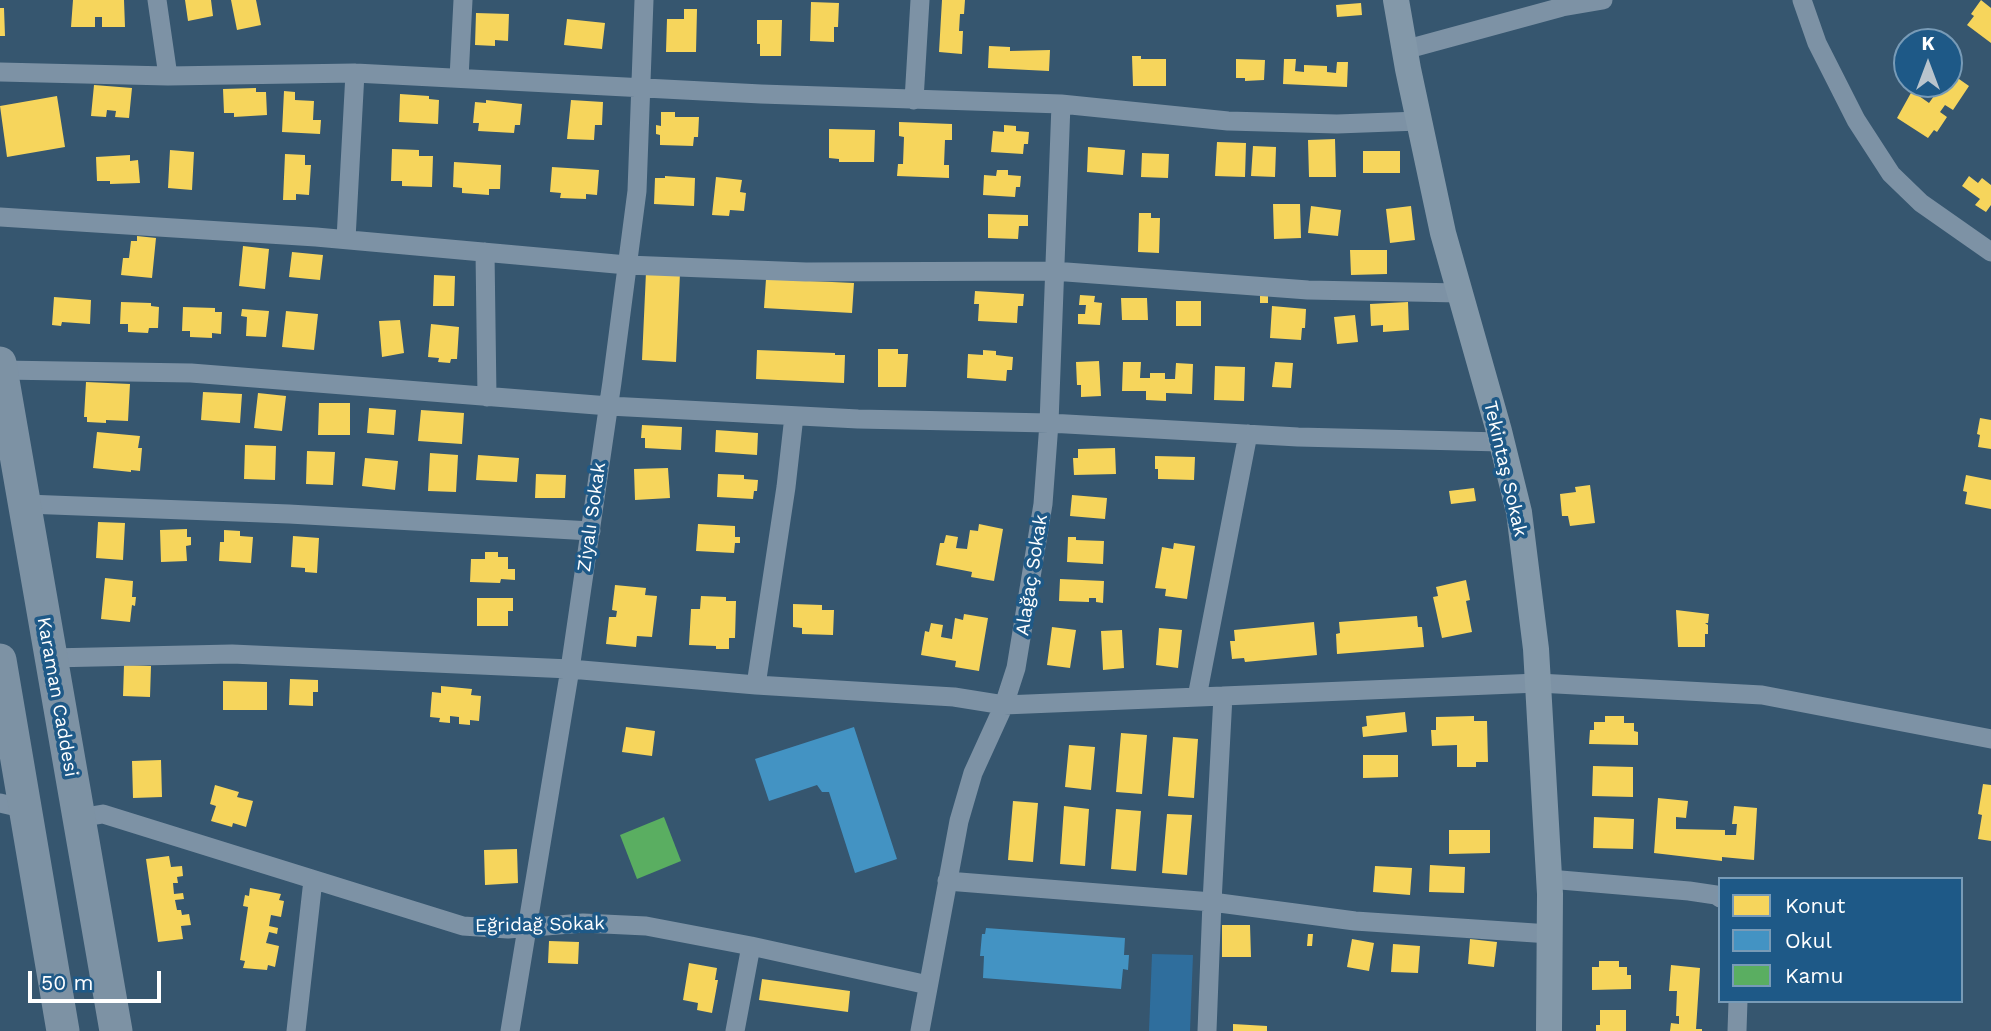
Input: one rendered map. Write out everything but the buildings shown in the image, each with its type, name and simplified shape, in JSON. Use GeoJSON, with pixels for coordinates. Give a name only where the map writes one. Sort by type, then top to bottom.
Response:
{"type":"FeatureCollection","features":[{"type":"Feature","properties":{"kind":"highway","name":"Karaman Caddesi"},"geometry":{"type":"LineString","coordinates":[[1,367],[116,1031]]}},
{"type":"Feature","properties":{"kind":"highway"},"geometry":{"type":"LineString","coordinates":[[0,660],[13,806],[63,1031]]}},
{"type":"Feature","properties":{"kind":"street"},"geometry":{"type":"LineString","coordinates":[[157,0],[169,76]]}},
{"type":"Feature","properties":{"kind":"street"},"geometry":{"type":"LineString","coordinates":[[459,78],[463,0]]}},
{"type":"Feature","properties":{"kind":"street","name":"Ziyalı Sokak"},"geometry":{"type":"LineString","coordinates":[[510,1031],[570,669],[609,406],[637,191],[644,0]]}},
{"type":"Feature","properties":{"kind":"street"},"geometry":{"type":"LineString","coordinates":[[914,100],[920,0]]}},
{"type":"Feature","properties":{"kind":"street","name":"Tekintaş Sokak"},"geometry":{"type":"LineString","coordinates":[[1396,0],[1443,233],[1519,512],[1538,683],[1549,879],[1549,1031]]}},
{"type":"Feature","properties":{"kind":"street"},"geometry":{"type":"LineString","coordinates":[[1404,50],[1562,7],[1603,0]]}},
{"type":"Feature","properties":{"kind":"street"},"geometry":{"type":"LineString","coordinates":[[1802,0],[1816,43],[1856,120],[1891,174],[1921,203],[1991,252]]}},
{"type":"Feature","properties":{"kind":"street"},"geometry":{"type":"LineString","coordinates":[[0,72],[169,76],[355,73],[914,100],[1060,104],[1228,121],[1337,124],[1419,121]]}},
{"type":"Feature","properties":{"kind":"street"},"geometry":{"type":"LineString","coordinates":[[346,239],[355,73]]}},
{"type":"Feature","properties":{"kind":"street","name":"Alağaç Sokak"},"geometry":{"type":"LineString","coordinates":[[920,1031],[947,881],[966,796],[977,763],[1004,705],[1016,668],[1043,504],[1049,424],[1060,104]]}},
{"type":"Feature","properties":{"kind":"street"},"geometry":{"type":"LineString","coordinates":[[0,217],[346,239],[627,265],[806,272],[1053,271],[1308,290],[1460,293]]}},
{"type":"Feature","properties":{"kind":"street"},"geometry":{"type":"LineString","coordinates":[[485,252],[487,397]]}},
{"type":"Feature","properties":{"kind":"street"},"geometry":{"type":"LineString","coordinates":[[1,367],[191,373],[609,406],[794,416],[1501,442]]}},
{"type":"Feature","properties":{"kind":"street"},"geometry":{"type":"LineString","coordinates":[[756,685],[794,416]]}},
{"type":"Feature","properties":{"kind":"street"},"geometry":{"type":"LineString","coordinates":[[1197,697],[1248,434]]}},
{"type":"Feature","properties":{"kind":"street"},"geometry":{"type":"LineString","coordinates":[[26,504],[289,514],[590,531]]}},
{"type":"Feature","properties":{"kind":"street"},"geometry":{"type":"LineString","coordinates":[[50,658],[232,654],[570,669],[756,685],[954,697],[1004,705],[1538,683],[1762,695],[1991,738]]}},
{"type":"Feature","properties":{"kind":"street"},"geometry":{"type":"LineString","coordinates":[[1207,1031],[1223,696]]}},
{"type":"Feature","properties":{"kind":"street","name":"Eğridağ Sokak"},"geometry":{"type":"LineString","coordinates":[[79,818],[103,814],[463,926],[488,929],[583,923],[646,926],[928,985]]}},
{"type":"Feature","properties":{"kind":"street"},"geometry":{"type":"LineString","coordinates":[[1549,879],[1689,891],[1718,896]]}},
{"type":"Feature","properties":{"kind":"street"},"geometry":{"type":"LineString","coordinates":[[296,1031],[313,880]]}},
{"type":"Feature","properties":{"kind":"street"},"geometry":{"type":"LineString","coordinates":[[947,881],[1212,902],[1354,921],[1550,934]]}},
{"type":"Feature","properties":{"kind":"street"},"geometry":{"type":"LineString","coordinates":[[735,1031],[751,946]]}},
{"type":"Feature","properties":{"kind":"street"},"geometry":{"type":"LineString","coordinates":[[1737,1031],[1738,1003]]}},
{"type":"Feature","properties":{"kind":"shaded area"},"geometry":{"type":"Polygon","coordinates":[[[1152,954],[1193,955],[1190,1031],[1149,1031],[1152,954]]]}}]}
